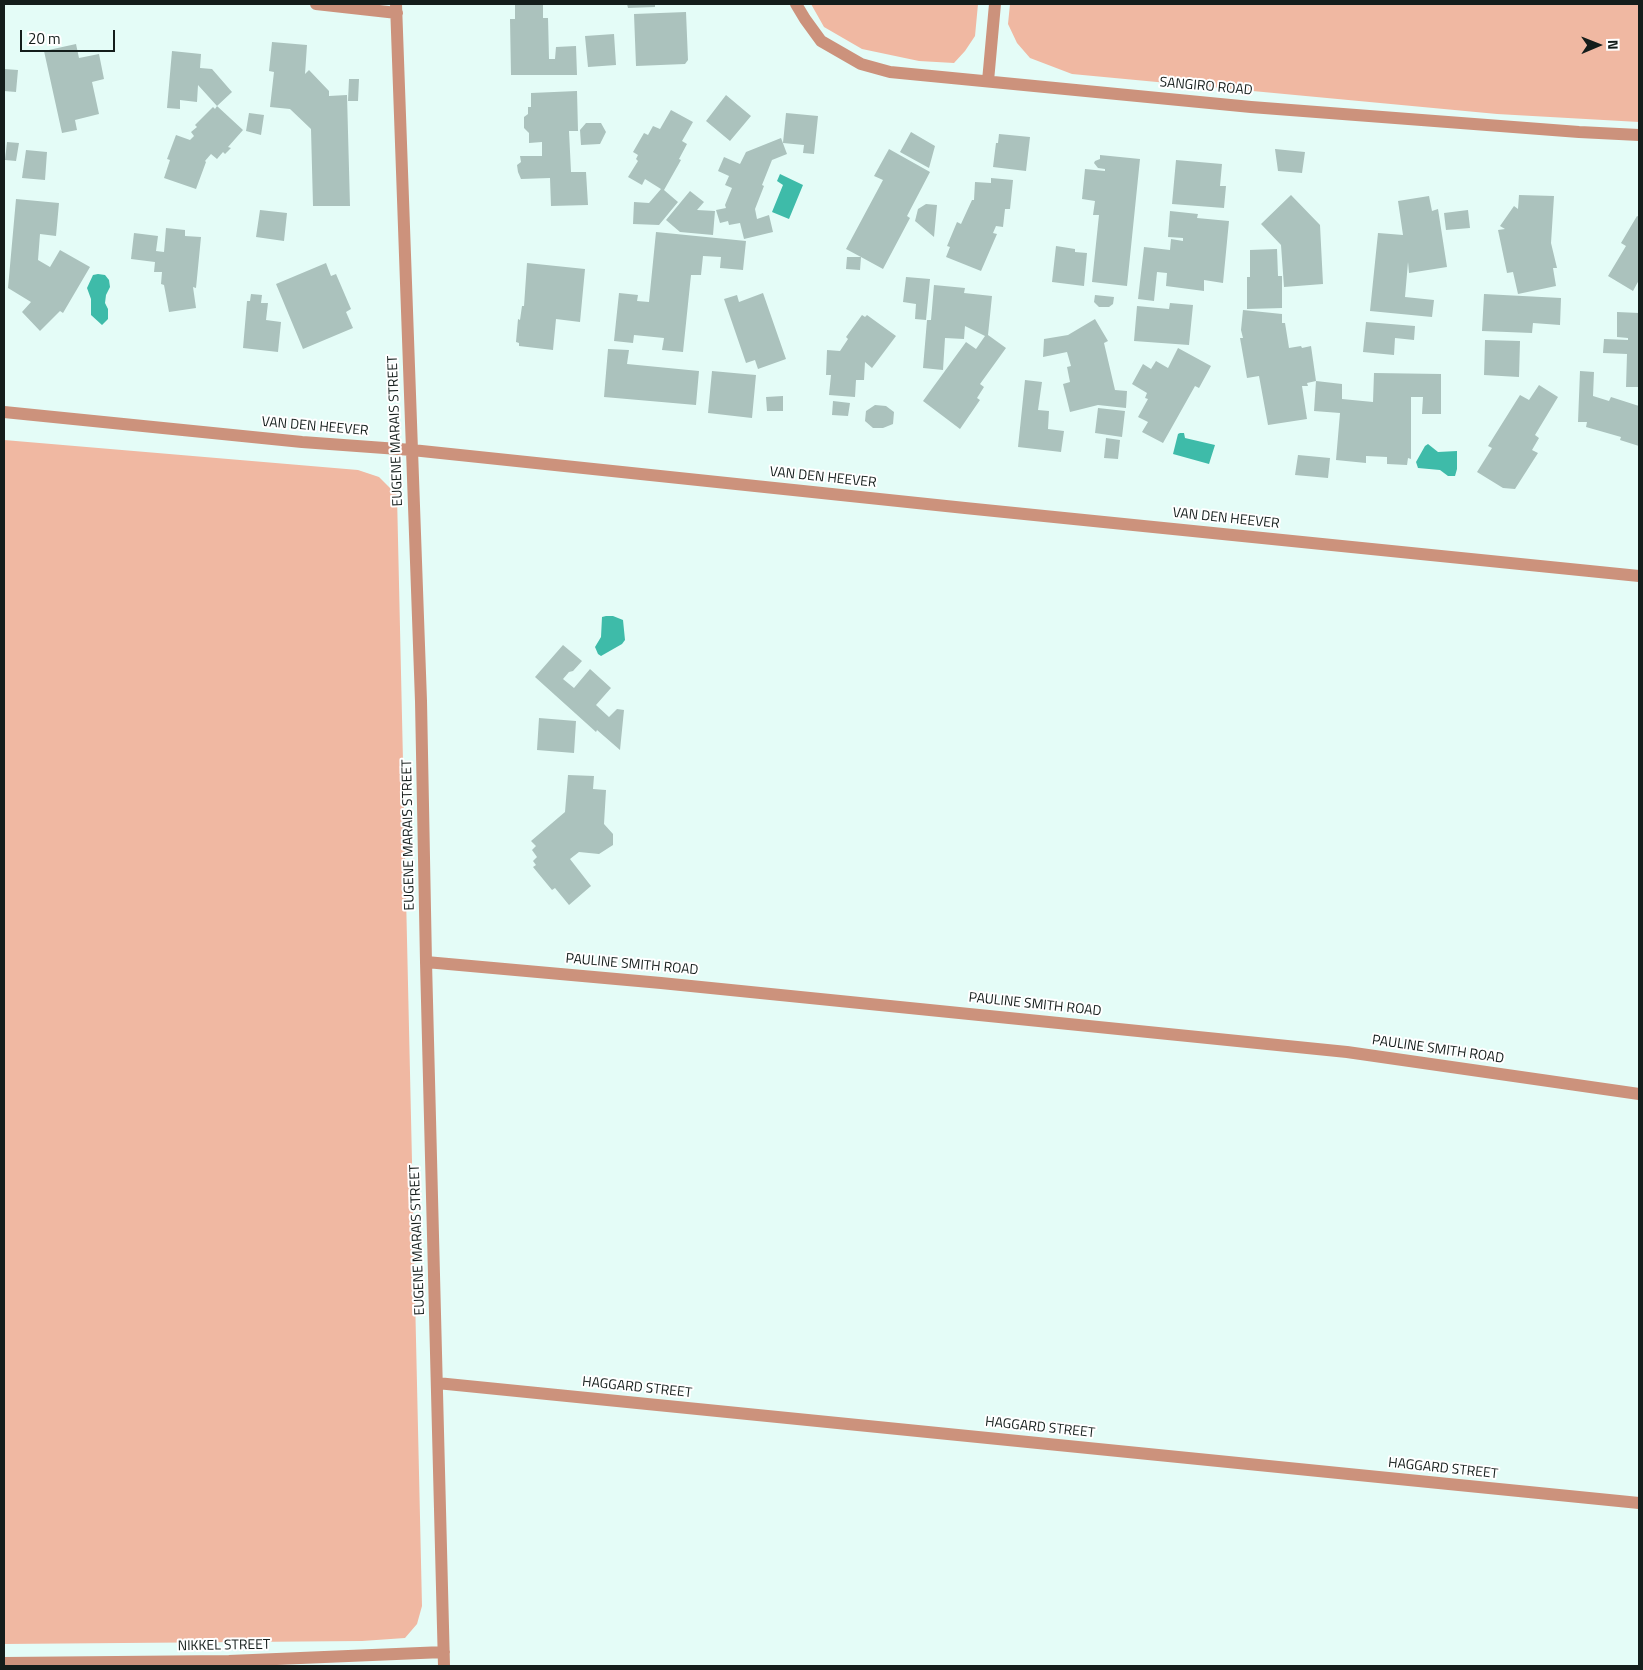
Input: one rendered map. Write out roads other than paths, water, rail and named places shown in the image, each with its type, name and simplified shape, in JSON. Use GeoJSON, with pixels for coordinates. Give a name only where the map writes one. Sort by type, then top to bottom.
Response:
{"type":"FeatureCollection","features":[{"type":"Feature","properties":{"kind":"street"},"geometry":{"type":"LineString","coordinates":[[316,4],[397,8]]}},
{"type":"Feature","properties":{"kind":"street","name":"SANGIRO ROAD"},"geometry":{"type":"LineString","coordinates":[[796,4],[821,41],[861,64],[890,72],[1261,108],[1639,135]]}},
{"type":"Feature","properties":{"kind":"street"},"geometry":{"type":"LineString","coordinates":[[988,81],[995,4]]}},
{"type":"Feature","properties":{"kind":"street","name":"EUGENE MARAIS STREET"},"geometry":{"type":"LineString","coordinates":[[397,8],[421,701],[444,1666]]}},
{"type":"Feature","properties":{"kind":"street","name":"VAN DEN HEEVER"},"geometry":{"type":"LineString","coordinates":[[4,412],[302,442],[412,450],[1639,576]]}},
{"type":"Feature","properties":{"kind":"street","name":"PAULINE SMITH ROAD"},"geometry":{"type":"LineString","coordinates":[[426,962],[661,983],[1347,1052],[1639,1094]]}},
{"type":"Feature","properties":{"kind":"street","name":"HAGGARD STREET"},"geometry":{"type":"LineString","coordinates":[[437,1383],[1639,1503]]}},
{"type":"Feature","properties":{"kind":"street","name":"NIKKEL STREET"},"geometry":{"type":"LineString","coordinates":[[4,1663],[230,1664],[444,1652]]}}]}
